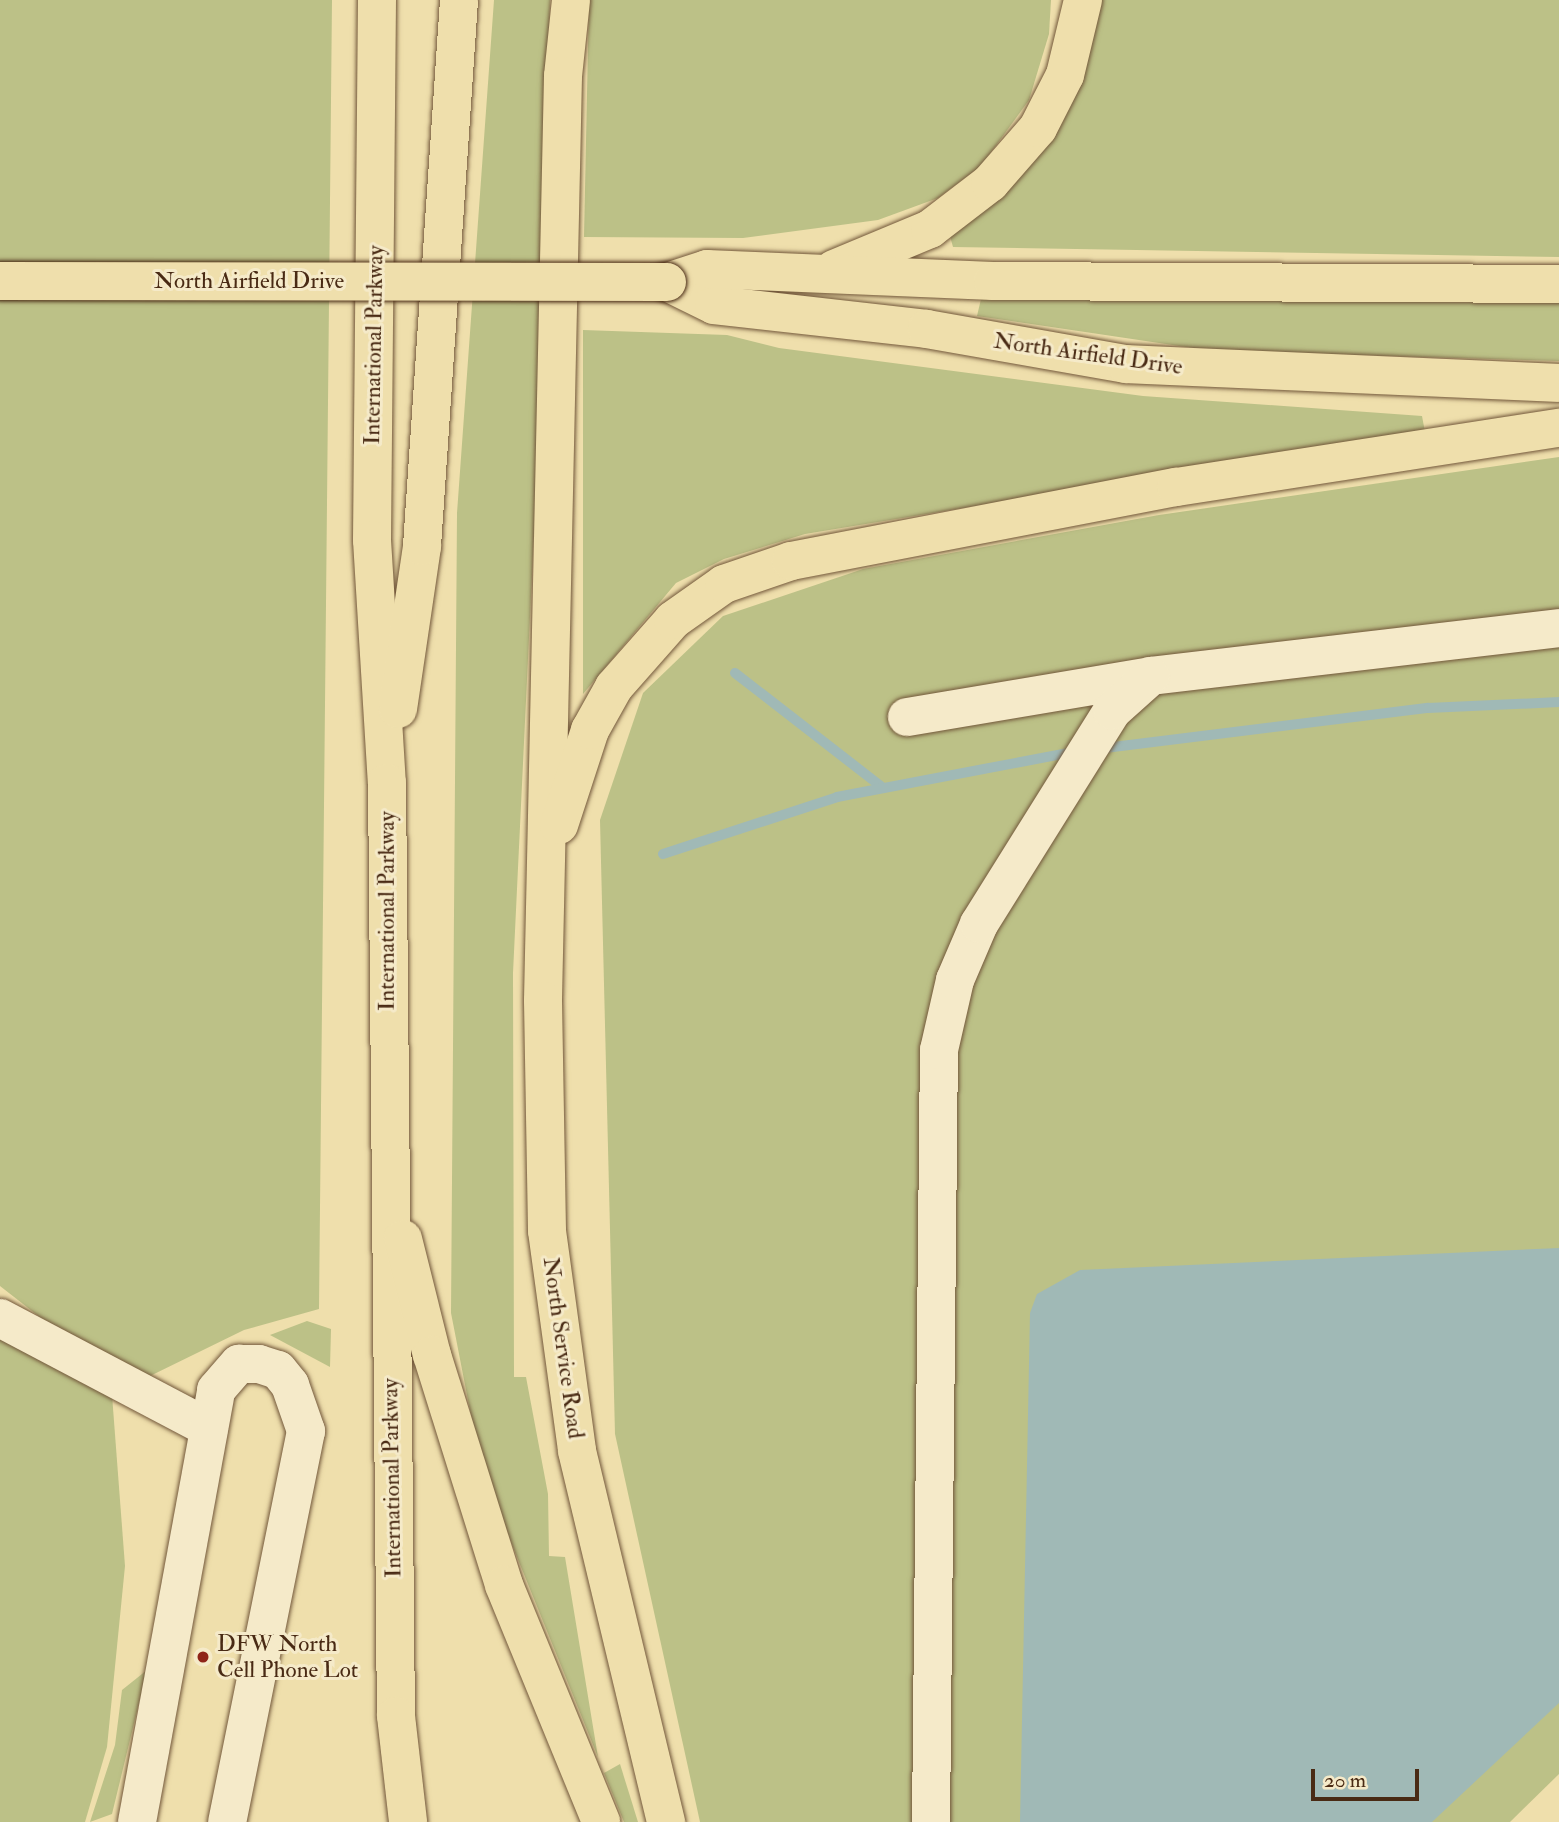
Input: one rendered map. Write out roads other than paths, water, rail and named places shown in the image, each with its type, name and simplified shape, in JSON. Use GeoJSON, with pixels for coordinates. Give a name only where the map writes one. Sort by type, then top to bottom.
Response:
{"type":"FeatureCollection","features":[{"type":"Feature","properties":{"kind":"main road","name":"International Parkway"},"geometry":{"type":"LineString","coordinates":[[377,0],[372,540],[387,783],[386,1173],[396,1716],[408,1822]]}},
{"type":"Feature","properties":{"kind":"main road"},"geometry":{"type":"LineString","coordinates":[[387,783],[422,546],[459,0]]}},
{"type":"Feature","properties":{"kind":"main road","name":"North Service Road"},"geometry":{"type":"LineString","coordinates":[[571,0],[563,76],[543,1138],[552,1296],[577,1451],[666,1822]]}},
{"type":"Feature","properties":{"kind":"main road"},"geometry":{"type":"LineString","coordinates":[[821,274],[930,229],[990,183],[1038,128],[1065,75],[1083,0]]}},
{"type":"Feature","properties":{"kind":"main road","name":"North Airfield Drive"},"geometry":{"type":"LineString","coordinates":[[0,281],[667,282],[707,270],[821,274],[1559,284]]}},
{"type":"Feature","properties":{"kind":"main road","name":"North Airfield Drive"},"geometry":{"type":"LineString","coordinates":[[667,282],[714,305],[927,329],[1126,364],[1559,383]]}},
{"type":"Feature","properties":{"kind":"main road"},"geometry":{"type":"LineString","coordinates":[[547,864],[590,730],[614,687],[673,620],[724,584],[790,561],[1176,486],[1559,428]]}},
{"type":"Feature","properties":{"kind":"main road"},"geometry":{"type":"LineString","coordinates":[[386,1173],[432,1355],[504,1586],[601,1822]]}},
{"type":"Feature","properties":{"kind":"lane"},"geometry":{"type":"LineString","coordinates":[[907,717],[1151,676],[1559,628]]}},
{"type":"Feature","properties":{"kind":"lane"},"geometry":{"type":"LineString","coordinates":[[931,1822],[939,1050],[956,980],[979,924],[1102,727],[1151,676]]}},
{"type":"Feature","properties":{"kind":"lane"},"geometry":{"type":"LineString","coordinates":[[0,1318],[209,1428]]}},
{"type":"Feature","properties":{"kind":"lane"},"geometry":{"type":"LineString","coordinates":[[137,1822],[216,1390],[239,1364],[278,1370],[301,1405],[306,1431],[227,1822]]}},
{"type":"Feature","properties":{"kind":"water"},"geometry":{"type":"Polygon","coordinates":[[[1559,1248],[1559,1703],[1432,1822],[1020,1822],[1030,1313],[1037,1294],[1080,1270],[1559,1248]]]}},
{"type":"Feature","properties":{"kind":"waterway"},"geometry":{"type":"LineString","coordinates":[[735,673],[883,788]]}},
{"type":"Feature","properties":{"kind":"waterway"},"geometry":{"type":"LineString","coordinates":[[1097,749],[1428,708],[1559,702]]}},
{"type":"Feature","properties":{"kind":"waterway"},"geometry":{"type":"LineString","coordinates":[[663,854],[837,797],[1074,752]]}},
{"type":"Feature","properties":{"kind":"place","name":"DFW North Cell Phone Lot"},"geometry":{"type":"Point","coordinates":[203,1657]}}]}
